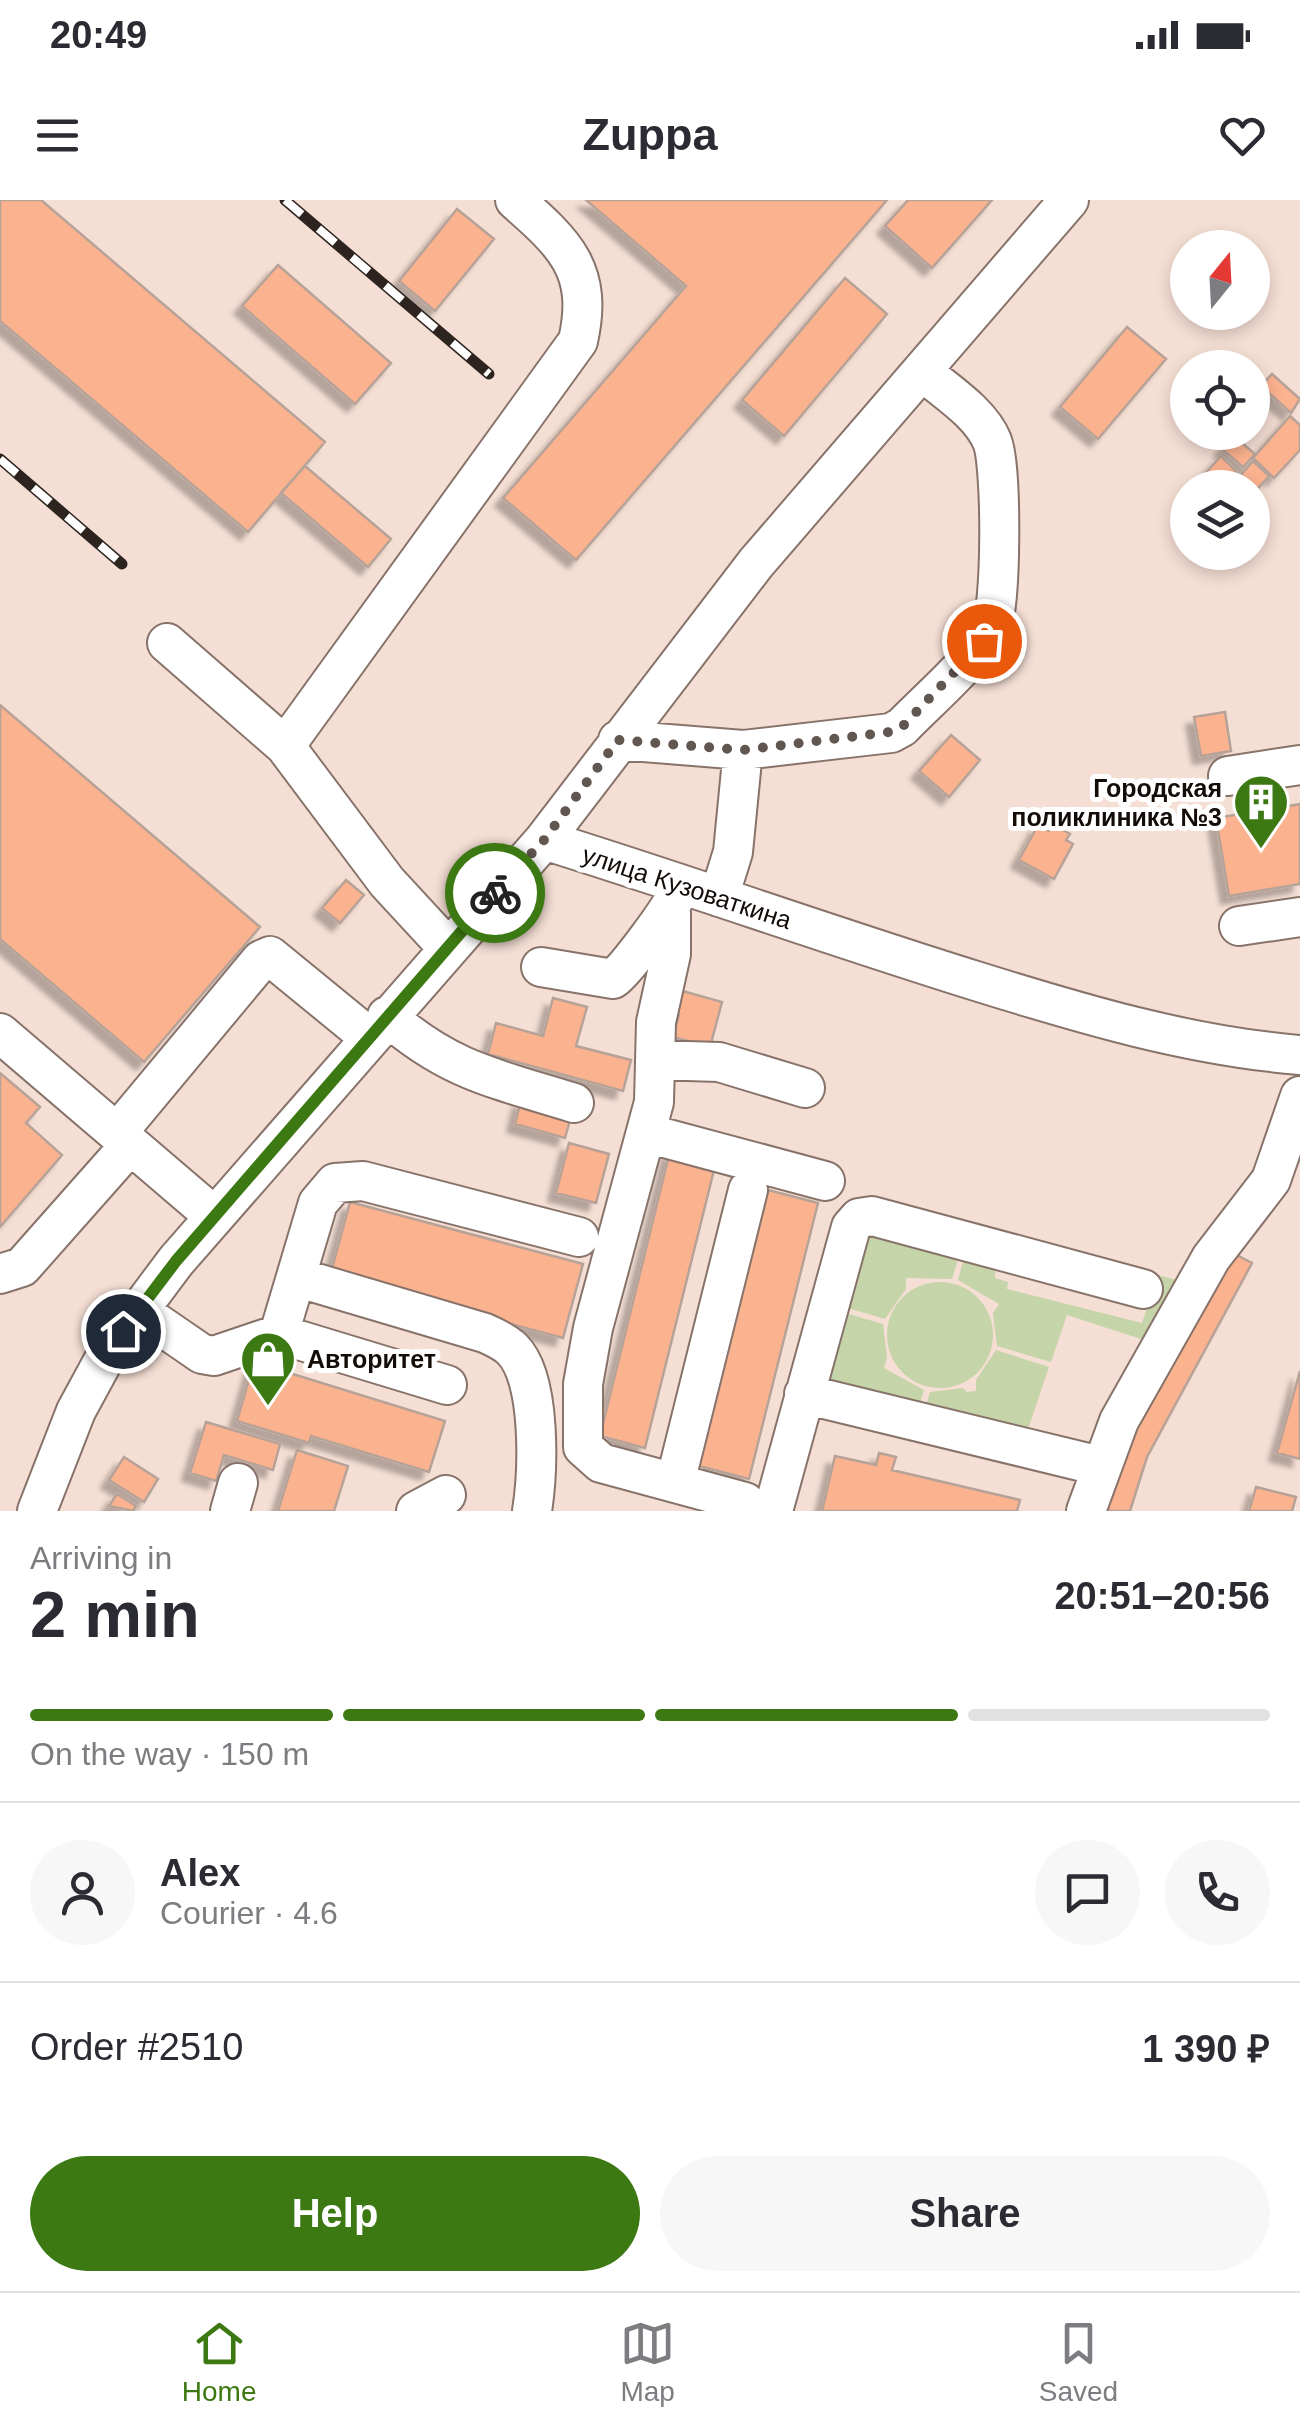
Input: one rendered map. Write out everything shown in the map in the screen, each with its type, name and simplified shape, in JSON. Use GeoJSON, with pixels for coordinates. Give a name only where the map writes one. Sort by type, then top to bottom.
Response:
{"type":"FeatureCollection","features":[{"type":"Feature","properties":{"kind":"street"},"geometry":{"type":"LineString","coordinates":[[285,746],[578,341],[586,305],[575,265],[560,240],[515,200]]}},
{"type":"Feature","properties":{"kind":"street"},"geometry":{"type":"LineString","coordinates":[[37,1511],[76,1412],[138,1310],[447,946],[544,840],[756,562],[1069,200]]}},
{"type":"Feature","properties":{"kind":"street"},"geometry":{"type":"LineString","coordinates":[[618,740],[743,750],[890,732],[914,715],[991,630],[996,614],[998,475],[993,443],[982,424],[922,371]]}},
{"type":"Feature","properties":{"kind":"street"},"geometry":{"type":"LineString","coordinates":[[167,643],[285,746],[394,890],[447,946]]}},
{"type":"Feature","properties":{"kind":"street"},"geometry":{"type":"LineString","coordinates":[[719,897],[733,852],[743,750]]}},
{"type":"Feature","properties":{"kind":"street"},"geometry":{"type":"LineString","coordinates":[[1228,776],[1300,765]]}},
{"type":"Feature","properties":{"kind":"street","name":"улица Кузоваткина"},"geometry":{"type":"LineString","coordinates":[[544,840],[675,897],[719,897],[941,970],[1142,1029],[1250,1051],[1300,1055]]}},
{"type":"Feature","properties":{"kind":"street"},"geometry":{"type":"LineString","coordinates":[[542,967],[614,979],[626,971],[675,897]]}},
{"type":"Feature","properties":{"kind":"street"},"geometry":{"type":"LineString","coordinates":[[675,897],[673,940],[657,1007],[654,1102],[593,1328],[583,1384],[582,1447],[601,1463],[759,1506],[804,1394],[850,1228],[859,1218],[872,1216],[1143,1290]]}},
{"type":"Feature","properties":{"kind":"street"},"geometry":{"type":"LineString","coordinates":[[1239,926],[1300,917]]}},
{"type":"Feature","properties":{"kind":"street"},"geometry":{"type":"LineString","coordinates":[[0,1274],[22,1267],[261,960],[270,956],[378,1027],[456,1066],[574,1103]]}},
{"type":"Feature","properties":{"kind":"street"},"geometry":{"type":"LineString","coordinates":[[0,1033],[214,1216]]}},
{"type":"Feature","properties":{"kind":"street"},"geometry":{"type":"LineString","coordinates":[[656,1060],[720,1062],[805,1088]]}},
{"type":"Feature","properties":{"kind":"street"},"geometry":{"type":"LineString","coordinates":[[1086,1511],[1119,1421],[1211,1258],[1271,1180],[1300,1096]]}},
{"type":"Feature","properties":{"kind":"street"},"geometry":{"type":"LineString","coordinates":[[646,1133],[825,1182]]}},
{"type":"Feature","properties":{"kind":"street"},"geometry":{"type":"LineString","coordinates":[[279,1334],[325,1190],[352,1179],[578,1237]]}},
{"type":"Feature","properties":{"kind":"street"},"geometry":{"type":"LineString","coordinates":[[675,1483],[748,1190]]}},
{"type":"Feature","properties":{"kind":"street"},"geometry":{"type":"LineString","coordinates":[[296,1277],[485,1332],[512,1349],[530,1389],[537,1464],[532,1511]]}},
{"type":"Feature","properties":{"kind":"street"},"geometry":{"type":"LineString","coordinates":[[138,1310],[202,1354],[214,1356],[279,1334],[447,1385]]}},
{"type":"Feature","properties":{"kind":"street"},"geometry":{"type":"LineString","coordinates":[[804,1394],[1100,1466]]}},
{"type":"Feature","properties":{"kind":"green space"},"geometry":{"type":"Polygon","coordinates":[[[864,1234],[958,1260],[952,1279],[906,1278],[906,1289],[885,1319],[837,1305],[864,1234]]]}},
{"type":"Feature","properties":{"kind":"green space"},"geometry":{"type":"Polygon","coordinates":[[[963,1261],[995,1270],[995,1278],[1008,1282],[1007,1289],[1142,1323],[1158,1275],[1180,1281],[1147,1341],[1067,1315],[1051,1362],[997,1346],[993,1313],[999,1304],[958,1280],[963,1261]]]}},
{"type":"Feature","properties":{"kind":"green space"},"geometry":{"type":"Polygon","coordinates":[[[940,1282],[960,1286],[977,1298],[989,1315],[993,1335],[989,1355],[977,1372],[960,1384],[940,1388],[920,1384],[903,1372],[891,1355],[887,1335],[891,1315],[903,1298],[920,1286],[940,1282]]]}},
{"type":"Feature","properties":{"kind":"green space"},"geometry":{"type":"Polygon","coordinates":[[[835,1310],[883,1324],[887,1358],[884,1368],[924,1390],[918,1411],[826,1386],[835,1310]]]}},
{"type":"Feature","properties":{"kind":"green space"},"geometry":{"type":"Polygon","coordinates":[[[996,1350],[1049,1367],[1026,1435],[924,1412],[930,1392],[963,1388],[976,1391],[976,1380],[996,1350]]]}},
{"type":"Feature","properties":{"kind":"building"},"geometry":{"type":"Polygon","coordinates":[[[0,200],[41,200],[325,442],[248,532],[0,321],[0,200]]]}},
{"type":"Feature","properties":{"kind":"building"},"geometry":{"type":"Polygon","coordinates":[[[586,200],[887,200],[576,560],[503,498],[686,286],[586,200]]]}},
{"type":"Feature","properties":{"kind":"building"},"geometry":{"type":"Polygon","coordinates":[[[908,200],[992,200],[932,268],[885,226],[908,200]]]}},
{"type":"Feature","properties":{"kind":"building"},"geometry":{"type":"Polygon","coordinates":[[[457,209],[494,239],[435,311],[399,281],[457,209]]]}},
{"type":"Feature","properties":{"kind":"building"},"geometry":{"type":"Polygon","coordinates":[[[278,265],[391,363],[355,404],[242,306],[278,265]]]}},
{"type":"Feature","properties":{"kind":"building"},"geometry":{"type":"Polygon","coordinates":[[[845,278],[887,314],[784,436],[742,400],[845,278]]]}},
{"type":"Feature","properties":{"kind":"building"},"geometry":{"type":"Polygon","coordinates":[[[1127,327],[1166,359],[1098,439],[1060,407],[1127,327]]]}},
{"type":"Feature","properties":{"kind":"building"},"geometry":{"type":"Polygon","coordinates":[[[1270,376],[1300,399],[1291,413],[1270,394],[1270,376]]]}},
{"type":"Feature","properties":{"kind":"building"},"geometry":{"type":"Polygon","coordinates":[[[1290,416],[1300,425],[1300,450],[1274,478],[1270,470],[1253,458],[1260,450],[1270,450],[1270,439],[1290,416]]]}},
{"type":"Feature","properties":{"kind":"building"},"geometry":{"type":"Polygon","coordinates":[[[1223,450],[1250,450],[1255,454],[1243,467],[1223,450]]]}},
{"type":"Feature","properties":{"kind":"building"},"geometry":{"type":"Polygon","coordinates":[[[1221,456],[1235,470],[1208,470],[1221,456]]]}},
{"type":"Feature","properties":{"kind":"building"},"geometry":{"type":"Polygon","coordinates":[[[1253,461],[1263,470],[1245,470],[1253,461]]]}},
{"type":"Feature","properties":{"kind":"building"},"geometry":{"type":"Polygon","coordinates":[[[305,466],[391,539],[368,567],[281,493],[305,466]]]}},
{"type":"Feature","properties":{"kind":"building"},"geometry":{"type":"Polygon","coordinates":[[[0,705],[260,927],[144,1062],[0,939],[0,705]]]}},
{"type":"Feature","properties":{"kind":"building"},"geometry":{"type":"Polygon","coordinates":[[[1225,712],[1231,751],[1201,756],[1194,717],[1225,712]]]}},
{"type":"Feature","properties":{"kind":"building"},"geometry":{"type":"Polygon","coordinates":[[[951,735],[980,760],[949,797],[919,771],[951,735]]]}},
{"type":"Feature","properties":{"kind":"building","name":"Городская поликлиника №3"},"geometry":{"type":"Polygon","coordinates":[[[1300,804],[1300,884],[1229,896],[1216,818],[1300,804]]]}},
{"type":"Feature","properties":{"kind":"building"},"geometry":{"type":"Polygon","coordinates":[[[1052,824],[1070,834],[1066,840],[1073,844],[1054,879],[1019,860],[1038,825],[1049,831],[1052,824]]]}},
{"type":"Feature","properties":{"kind":"building"},"geometry":{"type":"Polygon","coordinates":[[[346,880],[364,895],[340,923],[322,908],[346,880]]]}},
{"type":"Feature","properties":{"kind":"building"},"geometry":{"type":"Polygon","coordinates":[[[672,988],[722,1002],[710,1047],[673,1037],[679,1014],[666,1010],[672,988]]]}},
{"type":"Feature","properties":{"kind":"building"},"geometry":{"type":"Polygon","coordinates":[[[553,998],[587,1007],[576,1046],[631,1060],[623,1091],[488,1054],[496,1023],[543,1036],[553,998]]]}},
{"type":"Feature","properties":{"kind":"building"},"geometry":{"type":"Polygon","coordinates":[[[0,1073],[40,1107],[26,1123],[62,1155],[0,1227],[0,1073]]]}},
{"type":"Feature","properties":{"kind":"building"},"geometry":{"type":"Polygon","coordinates":[[[521,1100],[572,1113],[565,1138],[515,1124],[521,1100]]]}},
{"type":"Feature","properties":{"kind":"building"},"geometry":{"type":"Polygon","coordinates":[[[569,1143],[609,1154],[596,1203],[556,1193],[569,1143]]]}},
{"type":"Feature","properties":{"kind":"building"},"geometry":{"type":"Polygon","coordinates":[[[670,1151],[716,1162],[645,1448],[600,1436],[670,1151]]]}},
{"type":"Feature","properties":{"kind":"building"},"geometry":{"type":"Polygon","coordinates":[[[768,1190],[818,1203],[749,1479],[699,1466],[768,1190]]]}},
{"type":"Feature","properties":{"kind":"building"},"geometry":{"type":"Polygon","coordinates":[[[350,1202],[583,1264],[563,1338],[330,1276],[350,1202]]]}},
{"type":"Feature","properties":{"kind":"building"},"geometry":{"type":"Polygon","coordinates":[[[1229,1251],[1252,1263],[1147,1457],[1130,1511],[1103,1511],[1123,1445],[1229,1251]]]}},
{"type":"Feature","properties":{"kind":"building"},"geometry":{"type":"Polygon","coordinates":[[[254,1362],[445,1421],[429,1472],[311,1436],[309,1443],[237,1421],[254,1362]]]}},
{"type":"Feature","properties":{"kind":"building"},"geometry":{"type":"Polygon","coordinates":[[[1300,1371],[1300,1459],[1277,1453],[1300,1371]]]}},
{"type":"Feature","properties":{"kind":"building"},"geometry":{"type":"Polygon","coordinates":[[[206,1422],[280,1444],[273,1470],[224,1455],[216,1481],[190,1473],[206,1422]]]}},
{"type":"Feature","properties":{"kind":"building"},"geometry":{"type":"Polygon","coordinates":[[[297,1450],[348,1466],[334,1511],[278,1511],[297,1450]]]}},
{"type":"Feature","properties":{"kind":"building"},"geometry":{"type":"Polygon","coordinates":[[[879,1453],[896,1457],[892,1470],[1020,1500],[1017,1511],[822,1511],[835,1456],[876,1465],[879,1453]]]}},
{"type":"Feature","properties":{"kind":"building"},"geometry":{"type":"Polygon","coordinates":[[[124,1457],[158,1479],[144,1502],[109,1480],[124,1457]]]}},
{"type":"Feature","properties":{"kind":"building"},"geometry":{"type":"Polygon","coordinates":[[[1256,1487],[1296,1497],[1292,1511],[1249,1511],[1256,1487]]]}},
{"type":"Feature","properties":{"kind":"building"},"geometry":{"type":"Polygon","coordinates":[[[117,1494],[136,1506],[133,1511],[109,1506],[117,1494]]]}},
{"type":"Feature","properties":{"kind":"railway"},"geometry":{"type":"LineString","coordinates":[[285,200],[489,374]]}},
{"type":"Feature","properties":{"kind":"railway"},"geometry":{"type":"LineString","coordinates":[[0,459],[122,564]]}},
{"type":"Feature","properties":{"kind":"way so far"},"geometry":{"type":"LineString","coordinates":[[495,893],[544,840],[618,740],[743,750],[890,732],[902,727],[984,641]]}},
{"type":"Feature","properties":{"kind":"place","name":"Городская поликлиника №3"},"geometry":{"type":"Point","coordinates":[1261,851]}},
{"type":"Feature","properties":{"kind":"place","name":"Авторитет"},"geometry":{"type":"Point","coordinates":[268,1408]}},
{"type":"Feature","properties":{"kind":"route"},"geometry":{"type":"LineString","coordinates":[[123,1331],[176,1261],[495,893]]}}]}
